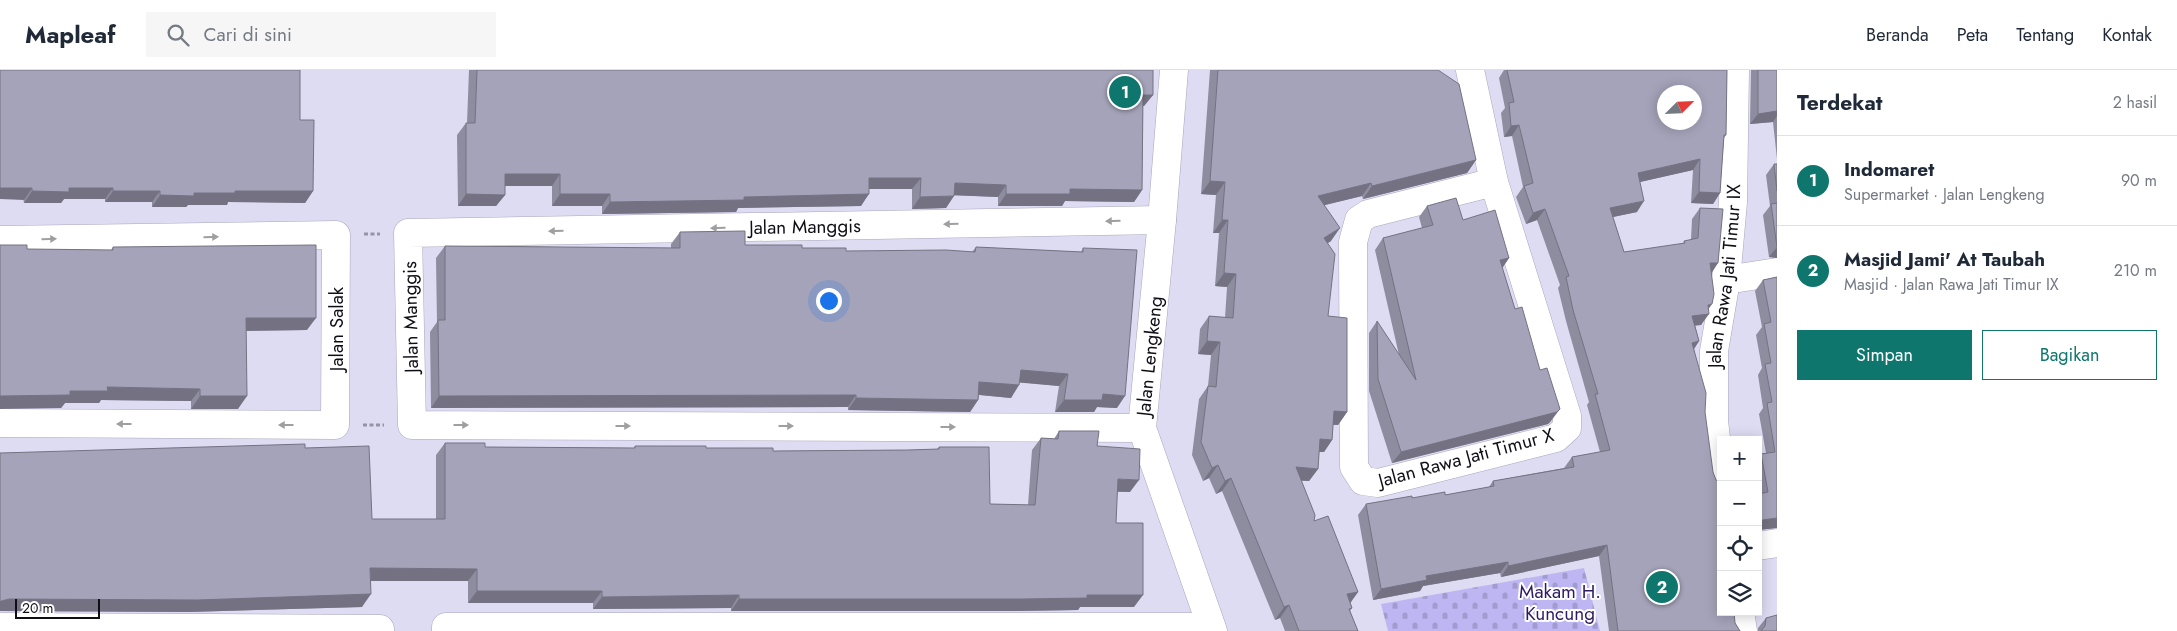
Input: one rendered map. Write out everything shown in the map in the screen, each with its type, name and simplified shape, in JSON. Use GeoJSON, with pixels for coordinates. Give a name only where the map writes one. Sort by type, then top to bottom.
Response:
{"type":"FeatureCollection","features":[{"type":"Feature","properties":{"kind":"street","name":"Jalan Lengkeng"},"geometry":{"type":"LineString","coordinates":[[1174,70],[1142,428],[1212,629]]}},
{"type":"Feature","properties":{"kind":"street","name":"Jalan Rawa Jati Timur X"},"geometry":{"type":"LineString","coordinates":[[1470,70],[1494,182],[1567,416],[1567,428],[1556,438],[1378,483],[1363,481],[1354,467],[1353,242],[1359,220],[1368,214],[1494,182]]}},
{"type":"Feature","properties":{"kind":"street","name":"Jalan Rawa Jati Timur IX"},"geometry":{"type":"LineString","coordinates":[[1721,481],[1714,422],[1714,351],[1726,280],[1733,202],[1735,70]]}},
{"type":"Feature","properties":{"kind":"street","name":"Jalan Manggis"},"geometry":{"type":"LineString","coordinates":[[412,425],[408,233],[1162,220]]}},
{"type":"Feature","properties":{"kind":"street"},"geometry":{"type":"LineString","coordinates":[[0,240],[336,235]]}},
{"type":"Feature","properties":{"kind":"street","name":"Jalan Salak"},"geometry":{"type":"LineString","coordinates":[[335,425],[336,235]]}},
{"type":"Feature","properties":{"kind":"street"},"geometry":{"type":"LineString","coordinates":[[1726,280],[1777,272]]}},
{"type":"Feature","properties":{"kind":"street"},"geometry":{"type":"LineString","coordinates":[[0,423],[335,425]]}},
{"type":"Feature","properties":{"kind":"street"},"geometry":{"type":"LineString","coordinates":[[412,425],[1142,428]]}},
{"type":"Feature","properties":{"kind":"street"},"geometry":{"type":"LineString","coordinates":[[1762,545],[1777,543]]}},
{"type":"Feature","properties":{"kind":"street"},"geometry":{"type":"LineString","coordinates":[[1741,616],[1743,631]]}},
{"type":"Feature","properties":{"kind":"street"},"geometry":{"type":"LineString","coordinates":[[0,627],[380,629],[380,631]]}},
{"type":"Feature","properties":{"kind":"street"},"geometry":{"type":"LineString","coordinates":[[446,629],[1212,629]]}},
{"type":"Feature","properties":{"kind":"path"},"geometry":{"type":"LineString","coordinates":[[336,235],[408,233]]}},
{"type":"Feature","properties":{"kind":"path"},"geometry":{"type":"LineString","coordinates":[[335,425],[412,425]]}},
{"type":"Feature","properties":{"kind":"green space","name":"Makam H. Kuncung"},"geometry":{"type":"Polygon","coordinates":[[[1584,568],[1600,631],[1388,631],[1381,604],[1584,568]]]}},
{"type":"Feature","properties":{"kind":"building"},"geometry":{"type":"Polygon","coordinates":[[[0,70],[300,70],[300,120],[314,120],[313,191],[235,191],[235,193],[194,193],[194,196],[160,195],[160,191],[113,191],[113,188],[69,188],[69,192],[32,191],[32,188],[0,188],[0,70]]]}},
{"type":"Feature","properties":{"kind":"building"},"geometry":{"type":"Polygon","coordinates":[[[477,70],[1153,70],[1153,95],[1143,95],[1142,190],[1070,189],[1070,194],[1006,194],[1006,185],[955,183],[954,196],[920,197],[921,178],[869,178],[869,194],[744,197],[744,200],[610,202],[610,194],[560,194],[560,174],[505,174],[505,195],[466,194],[466,123],[475,123],[477,70]]]}},
{"type":"Feature","properties":{"kind":"building"},"geometry":{"type":"Polygon","coordinates":[[[1218,70],[1438,70],[1459,84],[1476,160],[1372,186],[1371,183],[1318,196],[1340,228],[1324,238],[1335,254],[1328,316],[1347,318],[1347,412],[1334,411],[1332,440],[1320,439],[1318,469],[1296,467],[1315,515],[1314,521],[1328,516],[1358,592],[1347,594],[1352,608],[1349,609],[1358,631],[1299,631],[1289,605],[1284,607],[1231,478],[1225,481],[1218,465],[1212,468],[1201,442],[1208,386],[1216,387],[1220,342],[1207,341],[1209,316],[1233,318],[1236,274],[1224,273],[1228,220],[1222,220],[1225,182],[1210,181],[1218,70]]]}},
{"type":"Feature","properties":{"kind":"building"},"geometry":{"type":"Polygon","coordinates":[[[1507,70],[1727,70],[1726,135],[1724,135],[1720,193],[1699,192],[1700,159],[1638,173],[1644,201],[1610,208],[1624,252],[1685,243],[1684,241],[1698,238],[1700,208],[1723,209],[1718,263],[1710,263],[1714,294],[1712,304],[1708,305],[1709,314],[1692,316],[1699,341],[1692,343],[1706,393],[1705,412],[1713,472],[1717,481],[1717,616],[1734,616],[1735,623],[1740,631],[1618,631],[1607,545],[1508,566],[1508,562],[1426,576],[1427,580],[1381,589],[1366,504],[1445,492],[1445,495],[1494,486],[1493,481],[1574,467],[1572,457],[1610,450],[1595,394],[1598,394],[1573,310],[1566,277],[1569,276],[1545,209],[1533,213],[1524,186],[1533,183],[1519,125],[1511,126],[1509,103],[1514,102],[1507,70]]]}},
{"type":"Feature","properties":{"kind":"building"},"geometry":{"type":"Polygon","coordinates":[[[1758,70],[1777,70],[1777,111],[1758,114],[1758,70]]]}},
{"type":"Feature","properties":{"kind":"building"},"geometry":{"type":"Polygon","coordinates":[[[1774,164],[1777,164],[1777,191],[1774,164]]]}},
{"type":"Feature","properties":{"kind":"building"},"geometry":{"type":"Polygon","coordinates":[[[1456,198],[1463,220],[1495,210],[1509,258],[1500,260],[1515,309],[1522,307],[1540,370],[1547,368],[1560,409],[1557,412],[1401,452],[1378,379],[1377,321],[1416,380],[1383,238],[1433,225],[1427,206],[1456,198]]]}},
{"type":"Feature","properties":{"kind":"building"},"geometry":{"type":"Polygon","coordinates":[[[1777,203],[1777,247],[1771,204],[1777,203]]]}},
{"type":"Feature","properties":{"kind":"building"},"geometry":{"type":"Polygon","coordinates":[[[745,231],[745,245],[802,245],[802,248],[846,248],[846,251],[946,250],[975,252],[976,247],[1083,252],[1083,248],[1137,250],[1125,396],[1103,394],[1102,400],[1064,400],[1068,374],[1021,370],[1019,385],[979,382],[978,400],[856,398],[856,395],[439,396],[438,320],[445,320],[445,246],[680,248],[680,232],[745,231]]]}},
{"type":"Feature","properties":{"kind":"building"},"geometry":{"type":"Polygon","coordinates":[[[0,245],[27,245],[27,249],[113,250],[113,247],[316,245],[316,318],[246,318],[247,396],[200,396],[200,389],[107,387],[108,391],[70,391],[70,395],[0,396],[0,245]]]}},
{"type":"Feature","properties":{"kind":"building"},"geometry":{"type":"Polygon","coordinates":[[[1777,277],[1777,518],[1762,520],[1762,493],[1768,492],[1762,454],[1775,452],[1767,403],[1772,402],[1765,364],[1771,363],[1764,324],[1771,322],[1763,280],[1777,277]]]}},
{"type":"Feature","properties":{"kind":"building"},"geometry":{"type":"Polygon","coordinates":[[[1059,431],[1099,431],[1097,446],[1140,449],[1139,480],[1118,479],[1116,523],[1143,523],[1143,595],[1087,595],[1087,598],[1022,599],[739,599],[739,595],[602,597],[602,591],[477,591],[477,569],[370,568],[371,594],[197,600],[9,599],[0,602],[0,453],[305,444],[305,448],[369,446],[372,519],[445,519],[445,443],[485,443],[485,447],[635,448],[635,446],[706,446],[706,448],[773,448],[773,451],[989,447],[990,504],[1035,505],[1041,438],[1058,439],[1059,431]]]}},
{"type":"Feature","properties":{"kind":"building"},"geometry":{"type":"Polygon","coordinates":[[[1777,615],[1777,631],[1761,631],[1765,626],[1766,618],[1777,615]]]}},
{"type":"Feature","properties":{"kind":"place","name":"Indomaret"},"geometry":{"type":"Point","coordinates":[1125,92]}},
{"type":"Feature","properties":{"kind":"place","name":"Masjid Jami' At Taubah"},"geometry":{"type":"Point","coordinates":[1662,587]}}]}
